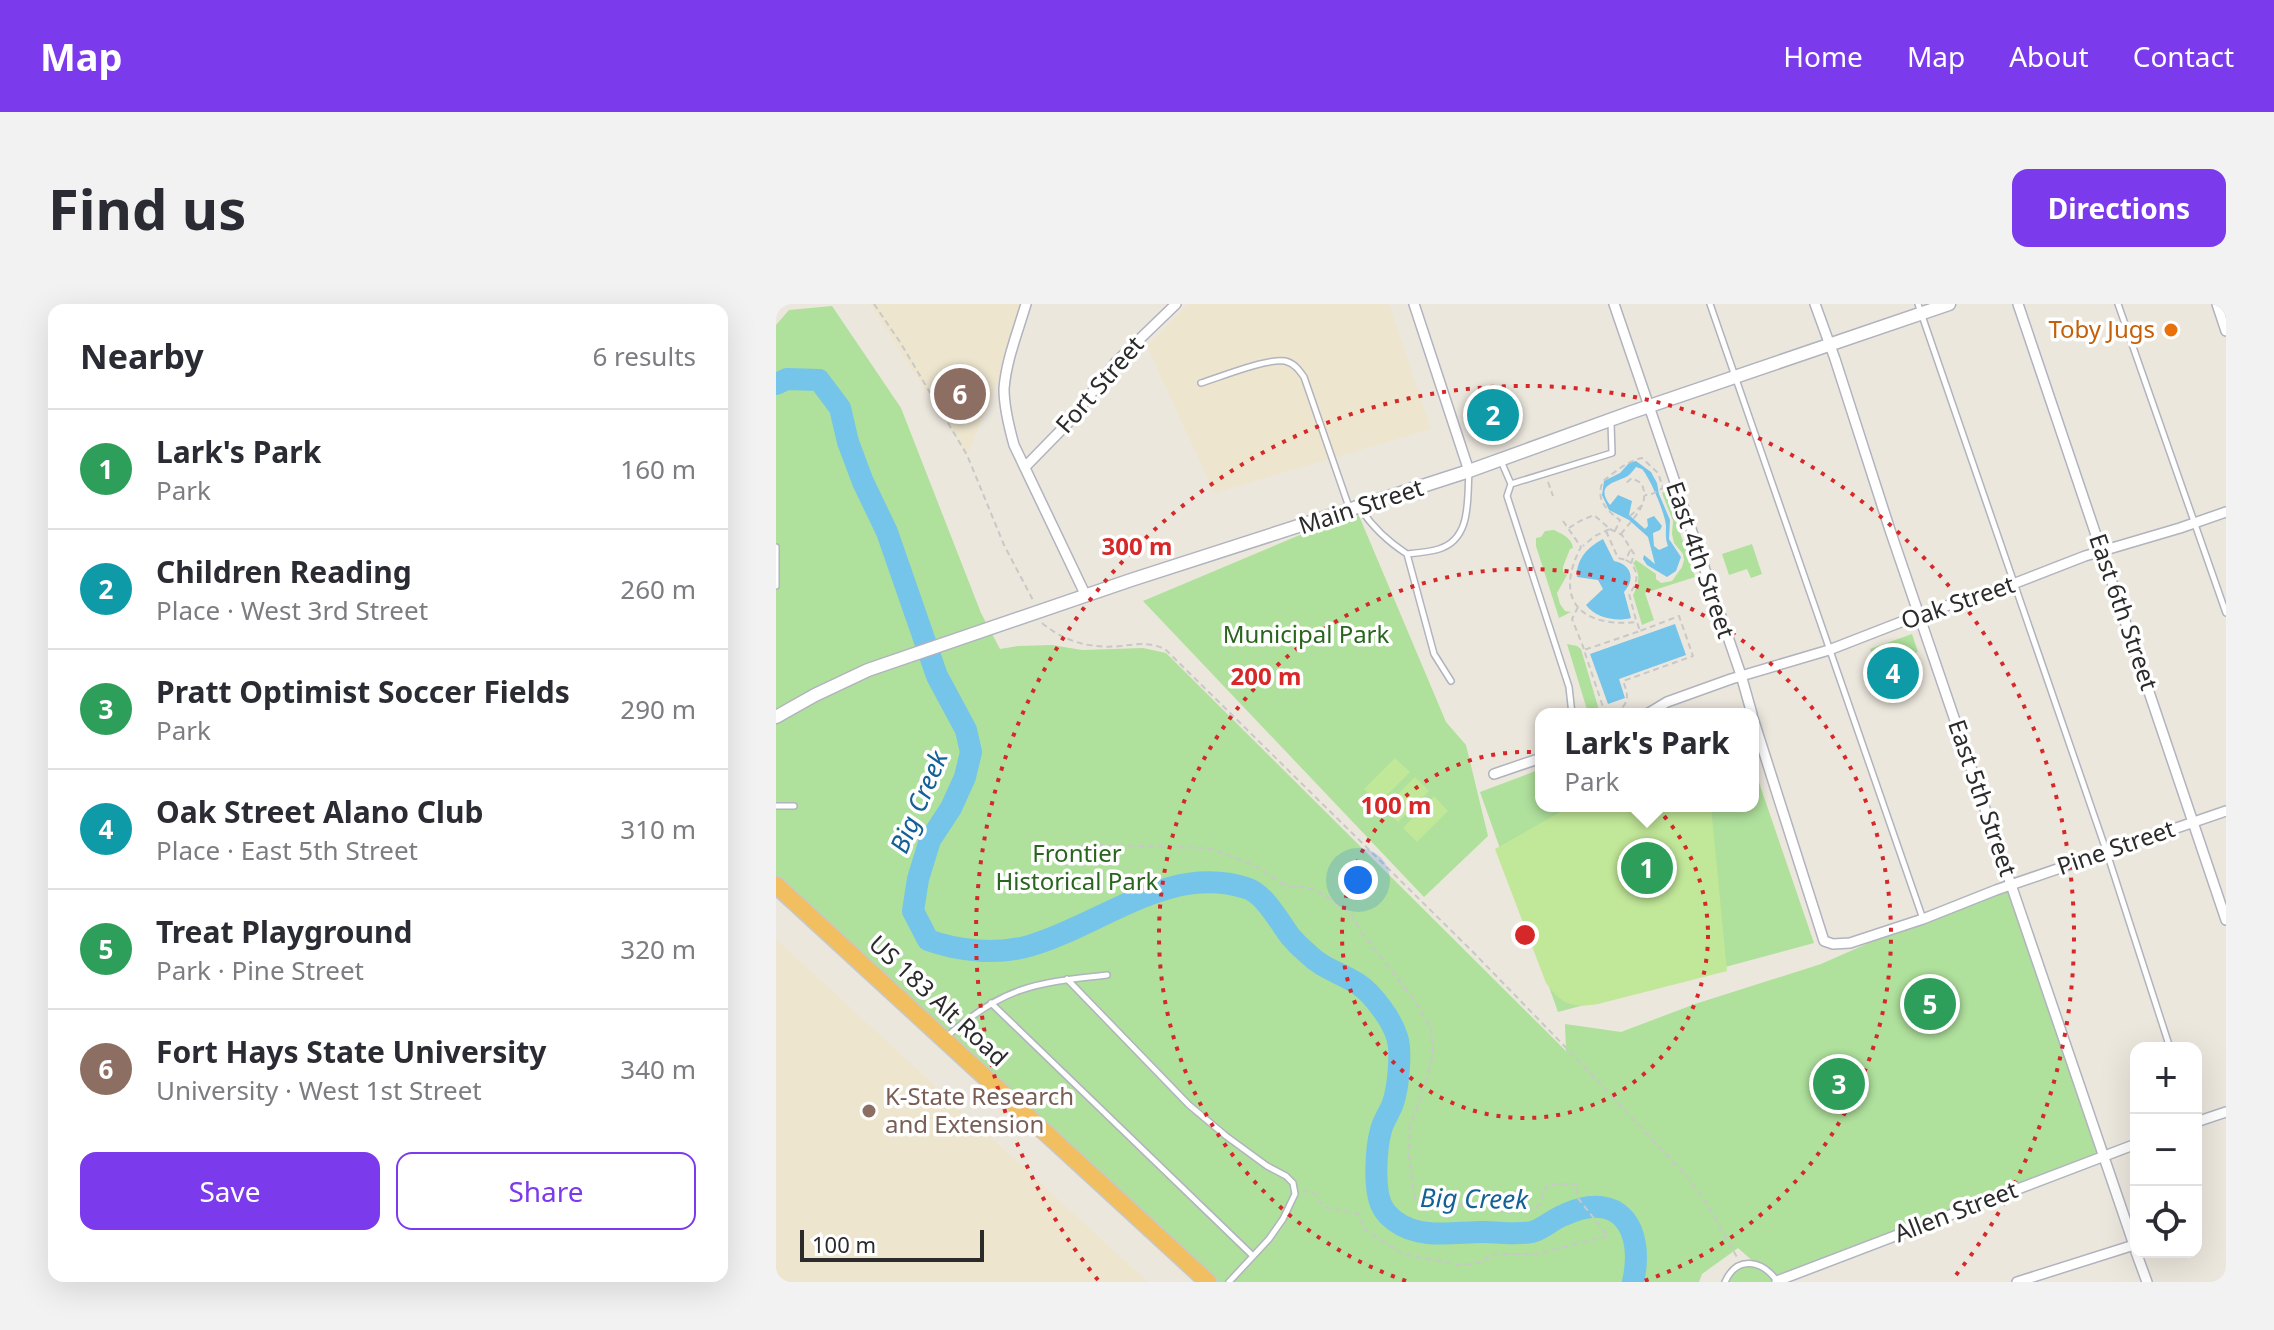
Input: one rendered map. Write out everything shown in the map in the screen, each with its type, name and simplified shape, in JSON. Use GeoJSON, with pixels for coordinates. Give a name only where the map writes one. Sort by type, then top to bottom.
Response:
{"type":"FeatureCollection","features":[{"type":"Feature","properties":{"kind":"highway","name":"US 183 Alt Road"},"geometry":{"type":"LineString","coordinates":[[776,885],[1208,1282]]}},
{"type":"Feature","properties":{"kind":"street"},"geometry":{"type":"LineString","coordinates":[[1026,304],[1004,390],[1007,421],[1014,445],[1086,596]]}},
{"type":"Feature","properties":{"kind":"street","name":"Fort Street"},"geometry":{"type":"LineString","coordinates":[[1025,467],[1068,423],[1116,362],[1176,304]]}},
{"type":"Feature","properties":{"kind":"street"},"geometry":{"type":"LineString","coordinates":[[1414,304],[1469,471]]}},
{"type":"Feature","properties":{"kind":"street","name":"East 4th Street"},"geometry":{"type":"LineString","coordinates":[[1614,304],[1750,708]]}},
{"type":"Feature","properties":{"kind":"street","name":"East 5th Street"},"geometry":{"type":"LineString","coordinates":[[1815,304],[2130,1234]]}},
{"type":"Feature","properties":{"kind":"street","name":"Main Street"},"geometry":{"type":"LineString","coordinates":[[776,717],[868,670],[1469,471],[1829,344],[1919,309],[1949,304]]}},
{"type":"Feature","properties":{"kind":"street","name":"East 6th Street"},"geometry":{"type":"LineString","coordinates":[[2018,304],[2226,920]]}},
{"type":"Feature","properties":{"kind":"street"},"geometry":{"type":"LineString","coordinates":[[2217,304],[2226,331]]}},
{"type":"Feature","properties":{"kind":"street","name":"Oak Street"},"geometry":{"type":"LineString","coordinates":[[1657,708],[1741,675],[1829,650],[2102,551],[2226,512]]}},
{"type":"Feature","properties":{"kind":"street","name":"East 4th Street"},"geometry":{"type":"LineString","coordinates":[[1759,738],[1824,941]]}},
{"type":"Feature","properties":{"kind":"street"},"geometry":{"type":"LineString","coordinates":[[1494,774],[1535,760]]}},
{"type":"Feature","properties":{"kind":"street","name":"Pine Street"},"geometry":{"type":"LineString","coordinates":[[1824,941],[1850,943],[2226,811]]}},
{"type":"Feature","properties":{"kind":"street"},"geometry":{"type":"LineString","coordinates":[[2202,1120],[2226,1112]]}},
{"type":"Feature","properties":{"kind":"street","name":"Allen Street"},"geometry":{"type":"LineString","coordinates":[[1777,1282],[2130,1146]]}},
{"type":"Feature","properties":{"kind":"street"},"geometry":{"type":"LineString","coordinates":[[2017,1282],[2130,1250]]}},
{"type":"Feature","properties":{"kind":"street","name":"East 5th Street"},"geometry":{"type":"LineString","coordinates":[[2138,1258],[2147,1282]]}},
{"type":"Feature","properties":{"kind":"lane"},"geometry":{"type":"LineString","coordinates":[[1710,304],[1923,919]]}},
{"type":"Feature","properties":{"kind":"lane"},"geometry":{"type":"LineString","coordinates":[[2118,304],[2226,613]]}},
{"type":"Feature","properties":{"kind":"lane"},"geometry":{"type":"LineString","coordinates":[[1919,309],[2107,853],[2168,1042]]}},
{"type":"Feature","properties":{"kind":"lane"},"geometry":{"type":"LineString","coordinates":[[1201,383],[1270,361],[1285,361],[1296,366],[1304,377],[1355,509],[1373,529],[1407,554],[1441,549],[1457,538],[1466,518],[1469,471]]}},
{"type":"Feature","properties":{"kind":"lane"},"geometry":{"type":"LineString","coordinates":[[1511,484],[1612,453],[1610,421]]}},
{"type":"Feature","properties":{"kind":"lane"},"geometry":{"type":"LineString","coordinates":[[1501,460],[1511,484],[1507,497],[1569,687],[1571,708]]}},
{"type":"Feature","properties":{"kind":"lane"},"geometry":{"type":"LineString","coordinates":[[776,547],[776,586]]}},
{"type":"Feature","properties":{"kind":"lane"},"geometry":{"type":"LineString","coordinates":[[1407,554],[1434,654],[1451,681]]}},
{"type":"Feature","properties":{"kind":"lane"},"geometry":{"type":"LineString","coordinates":[[776,806],[794,806]]}},
{"type":"Feature","properties":{"kind":"lane"},"geometry":{"type":"LineString","coordinates":[[944,1039],[971,1016],[1018,990],[1067,979],[1107,975]]}},
{"type":"Feature","properties":{"kind":"lane"},"geometry":{"type":"LineString","coordinates":[[1067,979],[1189,1105],[1246,1152],[1289,1178],[1295,1190],[1283,1219],[1229,1282]]}},
{"type":"Feature","properties":{"kind":"lane"},"geometry":{"type":"LineString","coordinates":[[991,1003],[1253,1256]]}},
{"type":"Feature","properties":{"kind":"lane"},"geometry":{"type":"LineString","coordinates":[[1725,1282],[1733,1270],[1749,1264],[1763,1267],[1777,1282]]}},
{"type":"Feature","properties":{"kind":"path"},"geometry":{"type":"LineString","coordinates":[[874,304],[967,455],[1004,545],[1044,625],[1080,644],[1095,647],[1137,643],[1155,645],[1173,655],[1471,950],[1626,1111],[1690,1180],[1741,1265]]}},
{"type":"Feature","properties":{"kind":"path"},"geometry":{"type":"LineString","coordinates":[[1615,531],[1620,520],[1603,504],[1600,489],[1603,481],[1627,463],[1642,458],[1658,473],[1663,488],[1648,495],[1642,508],[1621,534]]}},
{"type":"Feature","properties":{"kind":"path"},"geometry":{"type":"LineString","coordinates":[[1544,474],[1553,496]]}},
{"type":"Feature","properties":{"kind":"path"},"geometry":{"type":"LineString","coordinates":[[1625,484],[1632,478],[1648,495]]}},
{"type":"Feature","properties":{"kind":"path"},"geometry":{"type":"LineString","coordinates":[[1635,487],[1638,481]]}},
{"type":"Feature","properties":{"kind":"path"},"geometry":{"type":"LineString","coordinates":[[1630,516],[1641,504],[1642,508]]}},
{"type":"Feature","properties":{"kind":"path"},"geometry":{"type":"LineString","coordinates":[[1568,529],[1594,515],[1608,530],[1618,558],[1631,564],[1637,574],[1629,594],[1640,631]]}},
{"type":"Feature","properties":{"kind":"path"},"geometry":{"type":"LineString","coordinates":[[1563,521],[1581,547]]}},
{"type":"Feature","properties":{"kind":"path"},"geometry":{"type":"LineString","coordinates":[[1631,564],[1634,554],[1631,548],[1621,534],[1608,530],[1581,547],[1570,572],[1569,585],[1571,597],[1578,606],[1600,622],[1637,622]]}},
{"type":"Feature","properties":{"kind":"path"},"geometry":{"type":"LineString","coordinates":[[1626,560],[1631,548]]}},
{"type":"Feature","properties":{"kind":"path"},"geometry":{"type":"LineString","coordinates":[[1578,606],[1572,619],[1605,708]]}},
{"type":"Feature","properties":{"kind":"path"},"geometry":{"type":"LineString","coordinates":[[1584,650],[1679,616],[1693,656],[1623,681],[1628,695],[1622,708]]}},
{"type":"Feature","properties":{"kind":"path"},"geometry":{"type":"LineString","coordinates":[[1098,845],[1209,848],[1256,866],[1288,887],[1306,887],[1339,903],[1351,914],[1431,1027],[1433,1055],[1410,1126],[1409,1156],[1415,1201],[1506,1212],[1528,1210],[1541,1204],[1543,1192],[1549,1184],[1577,1184],[1577,1197],[1608,1236],[1536,1254],[1496,1254],[1478,1263],[1458,1265],[1403,1254],[1365,1230],[1359,1214],[1324,1207],[1315,1193],[1295,1190]]}},
{"type":"Feature","properties":{"kind":"shaded area"},"geometry":{"type":"Polygon","coordinates":[[[870,304],[1026,304],[1018,333],[967,455],[870,304]]]}},
{"type":"Feature","properties":{"kind":"shaded area"},"geometry":{"type":"Polygon","coordinates":[[[1188,304],[1389,304],[1431,429],[1214,493],[1147,346],[1188,304]]]}},
{"type":"Feature","properties":{"kind":"shaded area","name":"K-State Research and Extension"},"geometry":{"type":"Polygon","coordinates":[[[776,939],[1148,1282],[776,1282],[776,939]]]}},
{"type":"Feature","properties":{"kind":"green space","name":"Frontier Historical Park"},"geometry":{"type":"Polygon","coordinates":[[[832,306],[901,408],[981,613],[1000,649],[1052,645],[1082,650],[1143,648],[1166,653],[1566,1051],[1565,1024],[1621,1032],[1695,1004],[1821,964],[2011,884],[2104,1156],[1777,1282],[1725,1282],[1733,1270],[1755,1263],[1738,1248],[1702,1274],[1699,1282],[1208,1282],[776,885],[776,325],[789,310],[832,306]]]}},
{"type":"Feature","properties":{"kind":"green space"},"geometry":{"type":"Polygon","coordinates":[[[1666,491],[1695,577],[1645,593],[1654,620],[1642,625],[1633,595],[1638,579],[1633,563],[1636,560],[1656,574],[1656,579],[1661,583],[1672,581],[1684,560],[1674,543],[1673,521],[1662,493],[1666,491]]]}},
{"type":"Feature","properties":{"kind":"green space","name":"Municipal Park"},"geometry":{"type":"Polygon","coordinates":[[[1357,511],[1446,722],[1466,745],[1488,836],[1424,897],[1143,601],[1357,511]]]}},
{"type":"Feature","properties":{"kind":"green space"},"geometry":{"type":"Polygon","coordinates":[[[1554,530],[1569,539],[1573,548],[1563,567],[1567,575],[1557,593],[1565,611],[1571,612],[1559,618],[1536,546],[1536,538],[1545,531],[1554,530]]]}},
{"type":"Feature","properties":{"kind":"green space"},"geometry":{"type":"Polygon","coordinates":[[[1752,544],[1762,574],[1751,578],[1747,569],[1729,575],[1722,554],[1752,544]]]}},
{"type":"Feature","properties":{"kind":"green space"},"geometry":{"type":"Polygon","coordinates":[[[1912,634],[1918,652],[1876,667],[1870,649],[1912,634]]]}},
{"type":"Feature","properties":{"kind":"green space"},"geometry":{"type":"Polygon","coordinates":[[[1567,644],[1581,649],[1598,708],[1586,708],[1567,644]]]}},
{"type":"Feature","properties":{"kind":"green space"},"geometry":{"type":"Polygon","coordinates":[[[1395,758],[1410,772],[1379,803],[1364,789],[1395,758]]]}},
{"type":"Feature","properties":{"kind":"green space"},"geometry":{"type":"Polygon","coordinates":[[[1535,771],[1535,812],[1759,812],[1759,783],[1814,943],[1558,1012],[1480,792],[1535,771]]]}},
{"type":"Feature","properties":{"kind":"green space"},"geometry":{"type":"Polygon","coordinates":[[[1415,777],[1429,791],[1398,822],[1384,808],[1415,777]]]}},
{"type":"Feature","properties":{"kind":"green space"},"geometry":{"type":"Polygon","coordinates":[[[1434,796],[1448,811],[1417,842],[1403,828],[1434,796]]]}},
{"type":"Feature","properties":{"kind":"green space"},"geometry":{"type":"Polygon","coordinates":[[[1560,812],[1712,812],[1727,971],[1598,1004],[1568,1003],[1546,983],[1495,849],[1560,812]]]}},
{"type":"Feature","properties":{"kind":"water"},"geometry":{"type":"Polygon","coordinates":[[[1636,461],[1651,472],[1670,520],[1669,539],[1681,557],[1676,571],[1667,577],[1643,559],[1644,555],[1655,564],[1648,537],[1629,520],[1609,510],[1602,495],[1604,481],[1620,473],[1629,463],[1636,461]],[[1636,467],[1628,476],[1608,486],[1604,493],[1610,505],[1618,495],[1632,501],[1629,515],[1645,529],[1647,519],[1654,516],[1662,526],[1653,533],[1654,546],[1659,550],[1668,546],[1665,520],[1642,469],[1636,467]]]}},
{"type":"Feature","properties":{"kind":"water"},"geometry":{"type":"Polygon","coordinates":[[[1603,539],[1614,561],[1624,565],[1630,573],[1630,582],[1624,592],[1631,618],[1607,618],[1586,605],[1603,589],[1598,580],[1577,577],[1579,565],[1588,550],[1603,539]]]}},
{"type":"Feature","properties":{"kind":"water"},"geometry":{"type":"Polygon","coordinates":[[[1675,624],[1686,655],[1619,679],[1625,698],[1608,704],[1590,654],[1675,624]]]}},
{"type":"Feature","properties":{"kind":"waterway","name":"Big Creek"},"geometry":{"type":"LineString","coordinates":[[776,384],[787,379],[819,380],[840,408],[848,442],[887,532],[937,676],[966,730],[971,752],[965,777],[951,808],[930,840],[918,879],[913,911],[928,940],[978,950],[1017,949],[1056,937],[1162,890],[1217,882],[1253,891],[1313,959],[1370,994],[1395,1030],[1399,1051],[1398,1080],[1393,1103],[1381,1130],[1376,1170],[1380,1201],[1388,1215],[1405,1227],[1426,1233],[1520,1233],[1536,1231],[1584,1208],[1600,1207],[1614,1211],[1624,1219],[1631,1231],[1636,1263],[1633,1282]]}},
{"type":"Feature","properties":{"kind":"place","name":"Toby Jugs"},"geometry":{"type":"Point","coordinates":[2171,330]}},
{"type":"Feature","properties":{"kind":"place","name":"Fort Hays State University"},"geometry":{"type":"Point","coordinates":[960,394]}},
{"type":"Feature","properties":{"kind":"place","name":"Children Reading"},"geometry":{"type":"Point","coordinates":[1493,415]}},
{"type":"Feature","properties":{"kind":"place","name":"Oak Street Alano Club"},"geometry":{"type":"Point","coordinates":[1893,673]}},
{"type":"Feature","properties":{"kind":"place","name":"Lark's Park"},"geometry":{"type":"Point","coordinates":[1647,868]}},
{"type":"Feature","properties":{"kind":"place","name":"Treat Playground"},"geometry":{"type":"Point","coordinates":[1930,1004]}},
{"type":"Feature","properties":{"kind":"place","name":"Pratt Optimist Soccer Fields"},"geometry":{"type":"Point","coordinates":[1839,1084]}},
{"type":"Feature","properties":{"kind":"place","name":"K-State Research and Extension"},"geometry":{"type":"Point","coordinates":[869,1111]}}]}
